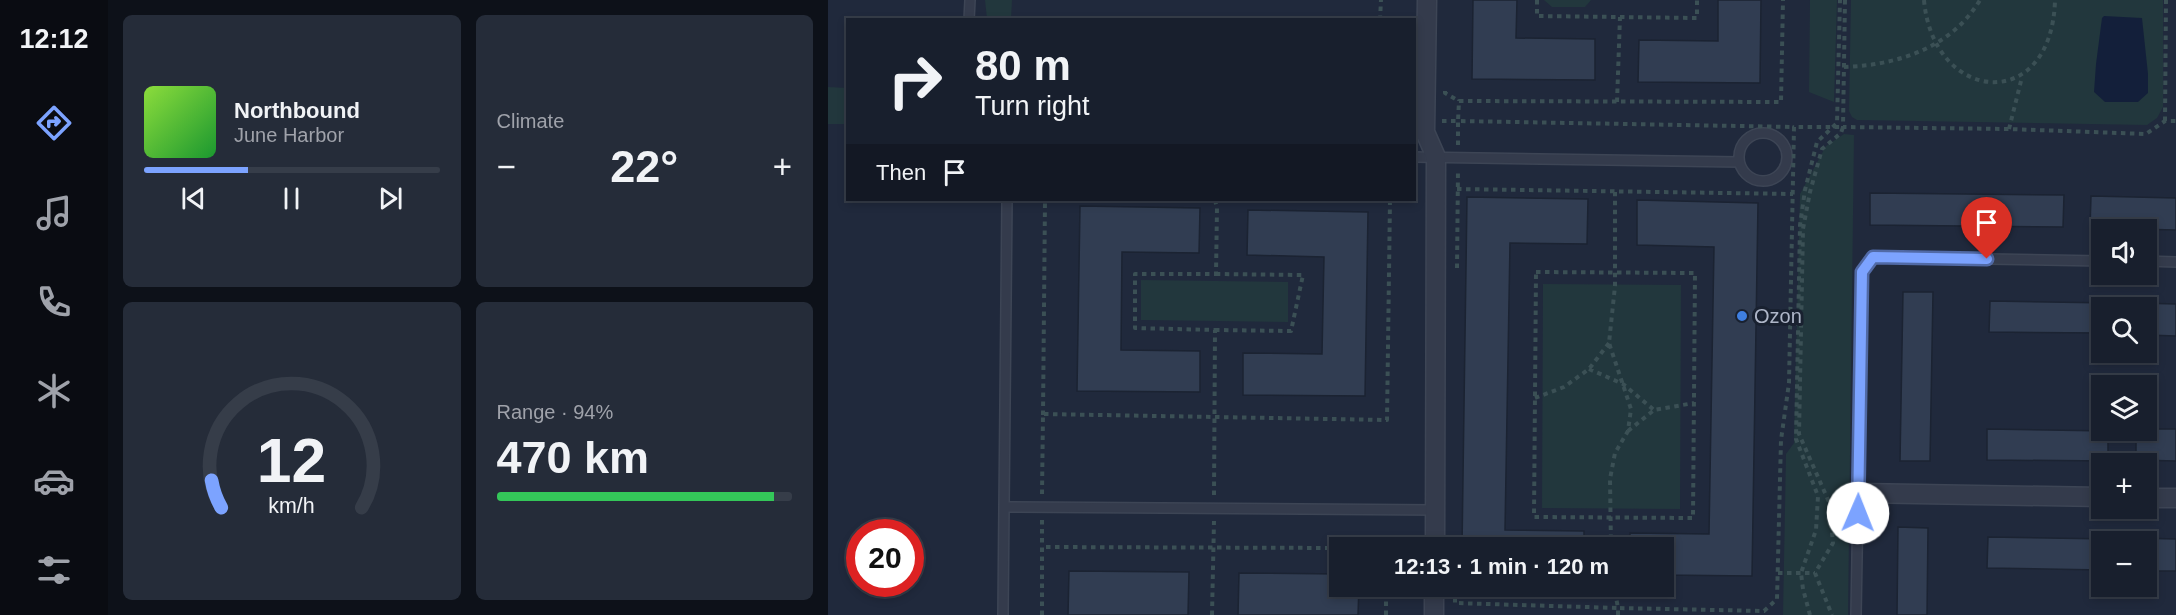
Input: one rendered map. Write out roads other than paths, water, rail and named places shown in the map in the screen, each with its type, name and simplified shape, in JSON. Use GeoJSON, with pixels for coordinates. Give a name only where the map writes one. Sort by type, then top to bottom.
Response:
{"type":"FeatureCollection","features":[{"type":"Feature","properties":{"kind":"street"},"geometry":{"type":"LineString","coordinates":[[1427,0],[1425,132],[1436,157],[1435,537]]}},
{"type":"Feature","properties":{"kind":"street"},"geometry":{"type":"LineString","coordinates":[[1859,493],[2091,497]]}},
{"type":"Feature","properties":{"kind":"street"},"geometry":{"type":"LineString","coordinates":[[2157,498],[2176,498]]}},
{"type":"Feature","properties":{"kind":"street"},"geometry":{"type":"LineString","coordinates":[[1434,597],[1434,615]]}},
{"type":"Feature","properties":{"kind":"lane"},"geometry":{"type":"LineString","coordinates":[[969,18],[970,0]]}},
{"type":"Feature","properties":{"kind":"lane"},"geometry":{"type":"LineString","coordinates":[[1765,133],[1779,139],[1786,153],[1784,169],[1771,179],[1755,180],[1748,176],[1739,162],[1741,147],[1750,136],[1758,134],[1765,133]]}},
{"type":"Feature","properties":{"kind":"lane"},"geometry":{"type":"LineString","coordinates":[[1416,157],[1739,162]]}},
{"type":"Feature","properties":{"kind":"lane"},"geometry":{"type":"LineString","coordinates":[[1003,615],[1006,201]]}},
{"type":"Feature","properties":{"kind":"lane"},"geometry":{"type":"LineString","coordinates":[[1856,615],[1862,272],[1873,257],[2091,261]]}},
{"type":"Feature","properties":{"kind":"lane"},"geometry":{"type":"LineString","coordinates":[[2157,261],[2176,262]]}},
{"type":"Feature","properties":{"kind":"lane"},"geometry":{"type":"LineString","coordinates":[[1004,507],[1435,510]]}},
{"type":"Feature","properties":{"kind":"water"},"geometry":{"type":"Polygon","coordinates":[[[2104,16],[2142,18],[2148,93],[2138,102],[2105,102],[2094,92],[2104,16]]]}},
{"type":"Feature","properties":{"kind":"place","name":"Ozon"},"geometry":{"type":"Point","coordinates":[1742,316]}}]}
